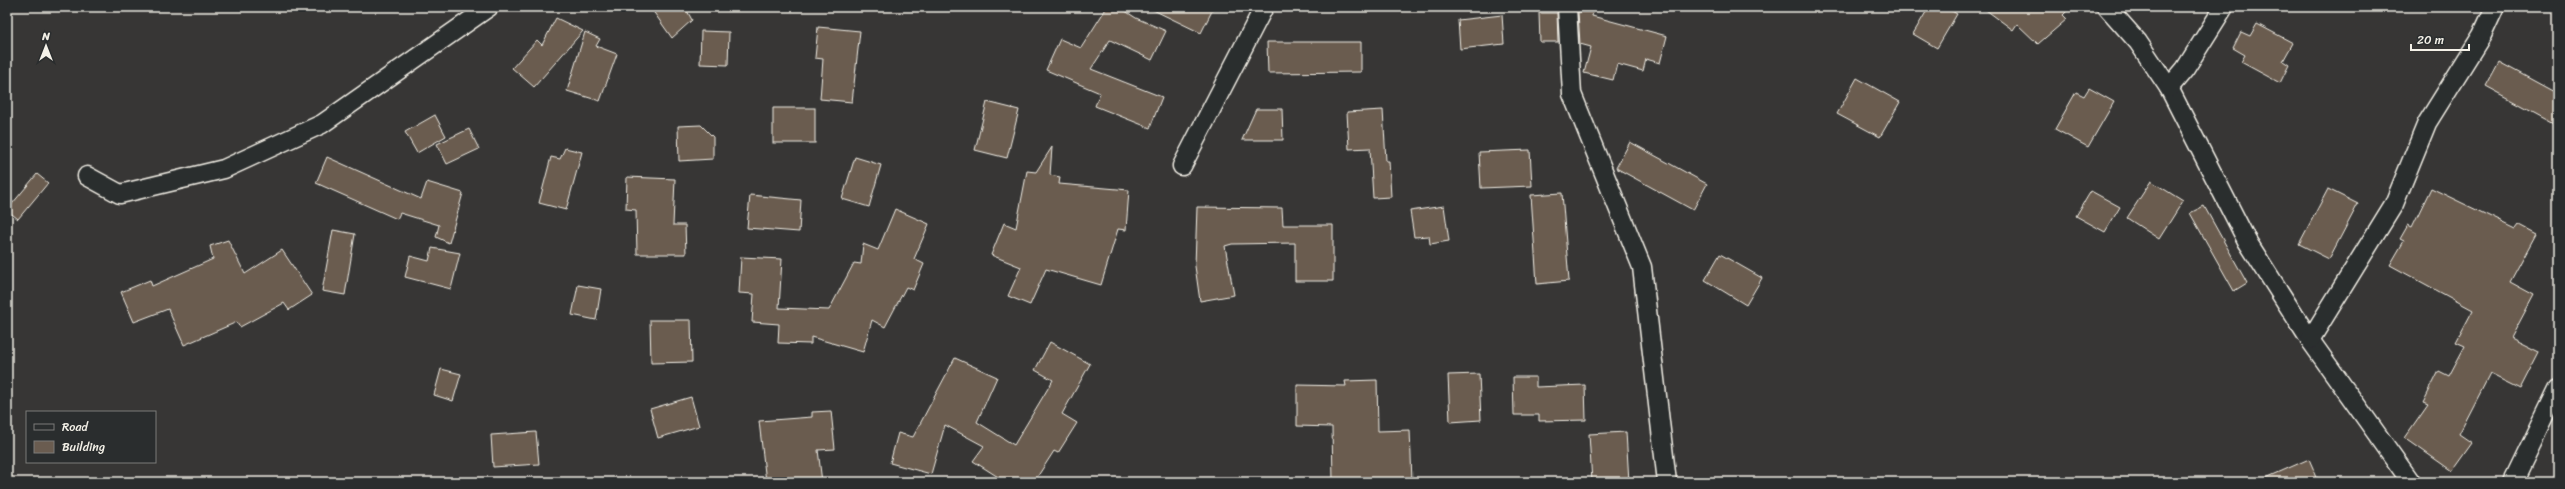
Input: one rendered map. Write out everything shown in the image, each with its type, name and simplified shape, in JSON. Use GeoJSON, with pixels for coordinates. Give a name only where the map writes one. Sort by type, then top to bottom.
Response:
{"type":"FeatureCollection","features":[{"type":"Feature","properties":{"kind":"street"},"geometry":{"type":"LineString","coordinates":[[87,176],[120,194],[224,169],[322,124],[489,7]]}},
{"type":"Feature","properties":{"kind":"street"},"geometry":{"type":"LineString","coordinates":[[1182,166],[1264,7]]}},
{"type":"Feature","properties":{"kind":"street"},"geometry":{"type":"LineString","coordinates":[[1567,7],[1572,94],[1642,267],[1667,482]]}},
{"type":"Feature","properties":{"kind":"street"},"geometry":{"type":"LineString","coordinates":[[2107,7],[2138,42],[2169,88],[2247,241],[2310,340],[2411,482]]}},
{"type":"Feature","properties":{"kind":"street"},"geometry":{"type":"LineString","coordinates":[[2169,88],[2185,69],[2224,7]]}},
{"type":"Feature","properties":{"kind":"street"},"geometry":{"type":"LineString","coordinates":[[2310,340],[2394,204],[2427,123],[2482,35],[2495,7]]}},
{"type":"Feature","properties":{"kind":"street"},"geometry":{"type":"LineString","coordinates":[[2513,482],[2558,389]]}},
{"type":"Feature","properties":{"kind":"building"},"geometry":{"type":"Polygon","coordinates":[[[650,7],[685,7],[692,20],[672,38],[650,7]]]}},
{"type":"Feature","properties":{"kind":"building"},"geometry":{"type":"Polygon","coordinates":[[[1107,7],[1119,7],[1136,18],[1166,31],[1152,60],[1110,40],[1091,69],[1162,97],[1150,128],[1095,106],[1100,93],[1046,70],[1060,39],[1081,48],[1107,7]]]}},
{"type":"Feature","properties":{"kind":"building"},"geometry":{"type":"Polygon","coordinates":[[[1147,7],[1214,7],[1201,33],[1147,7]]]}},
{"type":"Feature","properties":{"kind":"building"},"geometry":{"type":"Polygon","coordinates":[[[1929,7],[1945,7],[1957,14],[1937,48],[1913,34],[1929,7]]]}},
{"type":"Feature","properties":{"kind":"building"},"geometry":{"type":"Polygon","coordinates":[[[1982,7],[2071,7],[2063,15],[2067,19],[2038,44],[2017,24],[2013,30],[1982,7]]]}},
{"type":"Feature","properties":{"kind":"building"},"geometry":{"type":"Polygon","coordinates":[[[1578,12],[1593,12],[1592,16],[1667,36],[1660,63],[1646,59],[1643,71],[1617,64],[1613,80],[1584,73],[1591,47],[1580,44],[1578,12]]]}},
{"type":"Feature","properties":{"kind":"building"},"geometry":{"type":"Polygon","coordinates":[[[1539,13],[1557,13],[1558,42],[1540,42],[1539,13]]]}},
{"type":"Feature","properties":{"kind":"building"},"geometry":{"type":"Polygon","coordinates":[[[1502,15],[1504,44],[1460,49],[1458,20],[1502,15]]]}},
{"type":"Feature","properties":{"kind":"building"},"geometry":{"type":"Polygon","coordinates":[[[556,18],[583,31],[534,87],[512,68],[537,40],[542,45],[556,18]]]}},
{"type":"Feature","properties":{"kind":"building"},"geometry":{"type":"Polygon","coordinates":[[[2257,24],[2293,43],[2283,61],[2289,65],[2280,83],[2241,62],[2245,55],[2233,48],[2241,32],[2250,36],[2257,24]]]}},
{"type":"Feature","properties":{"kind":"building"},"geometry":{"type":"Polygon","coordinates":[[[818,27],[860,31],[852,102],[820,99],[823,59],[815,58],[818,27]]]}},
{"type":"Feature","properties":{"kind":"building"},"geometry":{"type":"Polygon","coordinates":[[[701,31],[729,32],[728,65],[700,64],[701,31]]]}},
{"type":"Feature","properties":{"kind":"building"},"geometry":{"type":"Polygon","coordinates":[[[585,32],[600,39],[596,46],[617,54],[600,101],[567,91],[585,32]]]}},
{"type":"Feature","properties":{"kind":"building"},"geometry":{"type":"Polygon","coordinates":[[[1267,42],[1361,42],[1361,72],[1268,73],[1267,42]]]}},
{"type":"Feature","properties":{"kind":"building"},"geometry":{"type":"Polygon","coordinates":[[[2499,62],[2558,94],[2558,125],[2486,86],[2499,62]]]}},
{"type":"Feature","properties":{"kind":"building"},"geometry":{"type":"Polygon","coordinates":[[[1857,78],[1900,102],[1880,137],[1837,114],[1857,78]]]}},
{"type":"Feature","properties":{"kind":"building"},"geometry":{"type":"Polygon","coordinates":[[[2089,88],[2114,102],[2088,147],[2055,129],[2076,92],[2084,96],[2089,88]]]}},
{"type":"Feature","properties":{"kind":"building"},"geometry":{"type":"Polygon","coordinates":[[[987,102],[1019,110],[1007,158],[975,150],[987,102]]]}},
{"type":"Feature","properties":{"kind":"building"},"geometry":{"type":"Polygon","coordinates":[[[773,108],[815,108],[815,143],[773,143],[773,108]]]}},
{"type":"Feature","properties":{"kind":"building"},"geometry":{"type":"Polygon","coordinates":[[[1256,109],[1282,109],[1283,140],[1242,140],[1256,109]]]}},
{"type":"Feature","properties":{"kind":"building"},"geometry":{"type":"Polygon","coordinates":[[[1383,110],[1386,161],[1389,161],[1391,197],[1373,198],[1370,148],[1349,149],[1347,112],[1383,110]]]}},
{"type":"Feature","properties":{"kind":"building"},"geometry":{"type":"Polygon","coordinates":[[[435,115],[446,136],[417,153],[405,132],[435,115]]]}},
{"type":"Feature","properties":{"kind":"building"},"geometry":{"type":"Polygon","coordinates":[[[701,125],[713,137],[713,159],[679,161],[678,126],[701,125]]]}},
{"type":"Feature","properties":{"kind":"building"},"geometry":{"type":"Polygon","coordinates":[[[469,129],[479,149],[447,164],[437,144],[469,129]]]}},
{"type":"Feature","properties":{"kind":"building"},"geometry":{"type":"Polygon","coordinates":[[[1630,142],[1707,184],[1693,210],[1616,168],[1630,142]]]}},
{"type":"Feature","properties":{"kind":"building"},"geometry":{"type":"Polygon","coordinates":[[[1052,147],[1050,175],[1060,177],[1059,184],[1129,190],[1126,230],[1118,229],[1101,285],[1046,269],[1030,305],[1008,296],[1021,267],[991,255],[1004,223],[1016,228],[1027,171],[1036,172],[1052,147]]]}},
{"type":"Feature","properties":{"kind":"building"},"geometry":{"type":"Polygon","coordinates":[[[565,148],[582,152],[566,210],[539,203],[551,157],[560,159],[565,148]]]}},
{"type":"Feature","properties":{"kind":"building"},"geometry":{"type":"Polygon","coordinates":[[[1530,150],[1532,186],[1481,188],[1479,152],[1530,150]]]}},
{"type":"Feature","properties":{"kind":"building"},"geometry":{"type":"Polygon","coordinates":[[[327,157],[421,199],[427,182],[463,193],[449,243],[436,237],[439,225],[400,213],[397,219],[316,183],[327,157]]]}},
{"type":"Feature","properties":{"kind":"building"},"geometry":{"type":"Polygon","coordinates":[[[855,157],[881,165],[869,207],[842,199],[855,157]]]}},
{"type":"Feature","properties":{"kind":"building"},"geometry":{"type":"Polygon","coordinates":[[[37,174],[48,183],[18,219],[7,210],[37,174]]]}},
{"type":"Feature","properties":{"kind":"building"},"geometry":{"type":"Polygon","coordinates":[[[627,177],[675,179],[673,225],[685,225],[686,254],[637,254],[636,210],[626,209],[627,177]]]}},
{"type":"Feature","properties":{"kind":"building"},"geometry":{"type":"Polygon","coordinates":[[[2151,181],[2183,201],[2159,239],[2127,218],[2151,181]]]}},
{"type":"Feature","properties":{"kind":"building"},"geometry":{"type":"Polygon","coordinates":[[[2431,188],[2516,229],[2519,225],[2536,234],[2510,282],[2534,295],[2511,338],[2539,352],[2520,389],[2490,374],[2459,434],[2472,443],[2452,471],[2405,438],[2428,405],[2423,403],[2439,371],[2449,376],[2465,346],[2456,342],[2473,310],[2390,265],[2404,241],[2400,239],[2408,225],[2412,227],[2431,188]]]}},
{"type":"Feature","properties":{"kind":"building"},"geometry":{"type":"Polygon","coordinates":[[[2328,189],[2358,204],[2329,259],[2299,244],[2328,189]]]}},
{"type":"Feature","properties":{"kind":"building"},"geometry":{"type":"Polygon","coordinates":[[[2091,191],[2120,207],[2105,232],[2076,216],[2091,191]]]}},
{"type":"Feature","properties":{"kind":"building"},"geometry":{"type":"Polygon","coordinates":[[[1562,193],[1569,281],[1537,284],[1531,195],[1562,193]]]}},
{"type":"Feature","properties":{"kind":"building"},"geometry":{"type":"Polygon","coordinates":[[[750,195],[801,200],[799,232],[747,228],[750,195]]]}},
{"type":"Feature","properties":{"kind":"building"},"geometry":{"type":"Polygon","coordinates":[[[1444,206],[1449,241],[1430,244],[1429,236],[1414,237],[1410,211],[1444,206]]]}},
{"type":"Feature","properties":{"kind":"building"},"geometry":{"type":"Polygon","coordinates":[[[2204,206],[2247,283],[2234,291],[2190,213],[2204,206]]]}},
{"type":"Feature","properties":{"kind":"building"},"geometry":{"type":"Polygon","coordinates":[[[1197,207],[1282,208],[1283,225],[1333,225],[1333,281],[1295,281],[1295,243],[1232,244],[1225,246],[1234,295],[1200,301],[1195,266],[1197,207]]]}},
{"type":"Feature","properties":{"kind":"building"},"geometry":{"type":"Polygon","coordinates":[[[895,209],[929,224],[914,259],[924,264],[913,290],[906,287],[885,327],[872,320],[863,352],[811,337],[811,344],[778,343],[779,324],[752,322],[754,294],[739,293],[741,257],[782,259],[779,308],[829,310],[854,263],[861,264],[863,244],[878,250],[895,209]]]}},
{"type":"Feature","properties":{"kind":"building"},"geometry":{"type":"Polygon","coordinates":[[[333,230],[355,234],[345,295],[322,291],[333,230]]]}},
{"type":"Feature","properties":{"kind":"building"},"geometry":{"type":"Polygon","coordinates":[[[228,240],[245,274],[282,250],[312,295],[289,310],[284,303],[240,327],[237,322],[184,345],[168,309],[134,322],[121,292],[150,280],[152,286],[213,259],[210,246],[228,240]]]}},
{"type":"Feature","properties":{"kind":"building"},"geometry":{"type":"Polygon","coordinates":[[[432,248],[460,253],[451,289],[405,277],[410,256],[429,261],[432,248]]]}},
{"type":"Feature","properties":{"kind":"building"},"geometry":{"type":"Polygon","coordinates":[[[1720,254],[1762,278],[1746,305],[1705,280],[1720,254]]]}},
{"type":"Feature","properties":{"kind":"building"},"geometry":{"type":"Polygon","coordinates":[[[578,285],[601,289],[596,320],[572,315],[578,285]]]}},
{"type":"Feature","properties":{"kind":"building"},"geometry":{"type":"Polygon","coordinates":[[[650,320],[691,320],[692,362],[651,363],[650,320]]]}},
{"type":"Feature","properties":{"kind":"building"},"geometry":{"type":"Polygon","coordinates":[[[1050,342],[1090,364],[1062,414],[1077,423],[1058,453],[1054,451],[1034,482],[1006,482],[973,461],[984,446],[945,425],[931,474],[890,463],[898,433],[913,437],[955,358],[997,377],[977,422],[1014,445],[1053,380],[1035,370],[1050,342]]]}},
{"type":"Feature","properties":{"kind":"building"},"geometry":{"type":"Polygon","coordinates":[[[441,369],[461,374],[453,401],[434,395],[441,369]]]}},
{"type":"Feature","properties":{"kind":"building"},"geometry":{"type":"Polygon","coordinates":[[[1479,374],[1481,420],[1450,422],[1448,375],[1479,374]]]}},
{"type":"Feature","properties":{"kind":"building"},"geometry":{"type":"Polygon","coordinates":[[[1513,377],[1536,377],[1536,387],[1585,385],[1586,420],[1539,421],[1539,415],[1514,415],[1513,377]]]}},
{"type":"Feature","properties":{"kind":"building"},"geometry":{"type":"Polygon","coordinates":[[[1377,380],[1378,431],[1410,430],[1412,482],[1333,482],[1332,427],[1297,426],[1297,385],[1346,386],[1345,381],[1377,380]]]}},
{"type":"Feature","properties":{"kind":"building"},"geometry":{"type":"Polygon","coordinates":[[[691,397],[699,426],[658,438],[650,409],[691,397]]]}},
{"type":"Feature","properties":{"kind":"building"},"geometry":{"type":"Polygon","coordinates":[[[831,411],[835,449],[818,450],[822,482],[766,482],[759,421],[812,417],[812,412],[831,411]]]}},
{"type":"Feature","properties":{"kind":"building"},"geometry":{"type":"Polygon","coordinates":[[[536,432],[539,464],[493,467],[491,435],[536,432]]]}},
{"type":"Feature","properties":{"kind":"building"},"geometry":{"type":"Polygon","coordinates":[[[1626,432],[1629,482],[1592,482],[1589,434],[1626,432]]]}},
{"type":"Feature","properties":{"kind":"building"},"geometry":{"type":"Polygon","coordinates":[[[2309,459],[2319,482],[2257,482],[2309,459]]]}}]}
